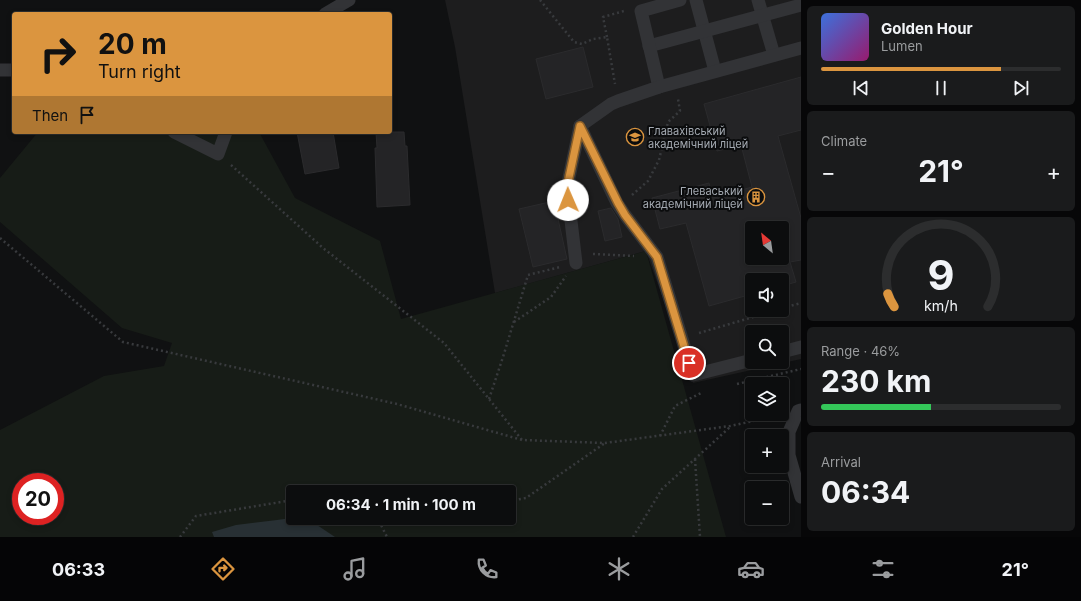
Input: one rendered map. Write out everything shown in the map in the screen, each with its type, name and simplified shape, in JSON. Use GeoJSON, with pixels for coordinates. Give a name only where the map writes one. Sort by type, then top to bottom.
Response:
{"type":"FeatureCollection","features":[{"type":"Feature","properties":{"kind":"lane"},"geometry":{"type":"LineString","coordinates":[[328,12],[349,0]]}},
{"type":"Feature","properties":{"kind":"lane"},"geometry":{"type":"LineString","coordinates":[[659,87],[641,11],[680,0]]}},
{"type":"Feature","properties":{"kind":"lane"},"geometry":{"type":"LineString","coordinates":[[696,0],[715,71]]}},
{"type":"Feature","properties":{"kind":"lane"},"geometry":{"type":"LineString","coordinates":[[758,0],[774,55]]}},
{"type":"Feature","properties":{"kind":"lane"},"geometry":{"type":"LineString","coordinates":[[649,46],[801,5]]}},
{"type":"Feature","properties":{"kind":"lane"},"geometry":{"type":"LineString","coordinates":[[575,258],[567,187],[580,126],[611,104],[618,101],[659,87],[801,48]]}},
{"type":"Feature","properties":{"kind":"lane"},"geometry":{"type":"LineString","coordinates":[[0,70],[12,70]]}},
{"type":"Feature","properties":{"kind":"lane"},"geometry":{"type":"LineString","coordinates":[[580,126],[625,215],[657,257],[693,375],[745,362]]}},
{"type":"Feature","properties":{"kind":"lane"},"geometry":{"type":"LineString","coordinates":[[178,134],[218,154],[225,134]]}},
{"type":"Feature","properties":{"kind":"lane"},"geometry":{"type":"LineString","coordinates":[[789,350],[801,347]]}},
{"type":"Feature","properties":{"kind":"lane"},"geometry":{"type":"LineString","coordinates":[[800,411],[789,432],[789,455],[801,497]]}},
{"type":"Feature","properties":{"kind":"path"},"geometry":{"type":"LineString","coordinates":[[540,0],[574,42],[582,44],[592,39],[607,37]]}},
{"type":"Feature","properties":{"kind":"path"},"geometry":{"type":"LineString","coordinates":[[618,101],[603,17],[636,8],[641,11]]}},
{"type":"Feature","properties":{"kind":"path"},"geometry":{"type":"LineString","coordinates":[[618,203],[633,194],[648,182],[659,160],[668,122],[680,111],[674,83]]}},
{"type":"Feature","properties":{"kind":"path"},"geometry":{"type":"LineString","coordinates":[[218,154],[323,248],[444,343],[522,440]]}},
{"type":"Feature","properties":{"kind":"path"},"geometry":{"type":"LineString","coordinates":[[0,238],[123,342],[397,404],[522,440],[606,443],[730,426],[800,411]]}},
{"type":"Feature","properties":{"kind":"path"},"geometry":{"type":"LineString","coordinates":[[489,399],[528,275],[575,258],[657,257]]}},
{"type":"Feature","properties":{"kind":"path"},"geometry":{"type":"LineString","coordinates":[[514,322],[551,297],[575,258]]}},
{"type":"Feature","properties":{"kind":"path"},"geometry":{"type":"LineString","coordinates":[[789,306],[801,303]]}},
{"type":"Feature","properties":{"kind":"path"},"geometry":{"type":"LineString","coordinates":[[681,338],[753,317]]}},
{"type":"Feature","properties":{"kind":"path"},"geometry":{"type":"LineString","coordinates":[[733,385],[801,370]]}},
{"type":"Feature","properties":{"kind":"path"},"geometry":{"type":"LineString","coordinates":[[660,436],[675,406],[703,392]]}},
{"type":"Feature","properties":{"kind":"path"},"geometry":{"type":"LineString","coordinates":[[633,537],[662,489],[730,426]]}},
{"type":"Feature","properties":{"kind":"path"},"geometry":{"type":"LineString","coordinates":[[516,500],[526,498],[606,443]]}},
{"type":"Feature","properties":{"kind":"path"},"geometry":{"type":"LineString","coordinates":[[695,459],[700,537]]}},
{"type":"Feature","properties":{"kind":"path"},"geometry":{"type":"LineString","coordinates":[[180,537],[196,516],[286,501]]}},
{"type":"Feature","properties":{"kind":"path"},"geometry":{"type":"LineString","coordinates":[[381,525],[387,537]]}},
{"type":"Feature","properties":{"kind":"shaded area","name":"Главахівський академічний ліцей"},"geometry":{"type":"Polygon","coordinates":[[[445,0],[801,0],[801,359],[789,362],[789,325],[745,325],[745,369],[756,369],[693,383],[646,251],[495,293],[455,47],[445,0]]]}},
{"type":"Feature","properties":{"kind":"shaded area"},"geometry":{"type":"Polygon","coordinates":[[[36,134],[260,134],[295,198],[380,241],[401,319],[646,251],[726,537],[0,537],[0,430],[104,376],[164,366],[172,343],[122,328],[0,222],[0,178],[36,134]]]}},
{"type":"Feature","properties":{"kind":"shaded area"},"geometry":{"type":"Polygon","coordinates":[[[286,519],[286,525],[317,525],[335,537],[214,537],[212,532],[236,525],[286,519]]]}},
{"type":"Feature","properties":{"kind":"building"},"geometry":{"type":"Polygon","coordinates":[[[583,47],[593,87],[546,99],[536,59],[583,47]]]}},
{"type":"Feature","properties":{"kind":"building","name":"Глеваський академічний ліцей"},"geometry":{"type":"Polygon","coordinates":[[[801,77],[801,130],[778,136],[801,218],[801,260],[790,262],[796,282],[789,284],[789,273],[745,273],[745,296],[709,306],[686,223],[660,229],[652,198],[709,183],[713,198],[752,187],[741,145],[717,151],[704,104],[801,77]]]}},
{"type":"Feature","properties":{"kind":"building"},"geometry":{"type":"Polygon","coordinates":[[[404,132],[405,146],[407,146],[410,205],[377,207],[375,148],[377,148],[376,134],[404,132]]]}},
{"type":"Feature","properties":{"kind":"building"},"geometry":{"type":"Polygon","coordinates":[[[297,134],[333,134],[339,168],[305,174],[297,134]]]}},
{"type":"Feature","properties":{"kind":"building"},"geometry":{"type":"Polygon","coordinates":[[[554,201],[567,259],[533,267],[519,209],[554,201]]]}},
{"type":"Feature","properties":{"kind":"building"},"geometry":{"type":"Polygon","coordinates":[[[611,208],[618,219],[622,237],[605,241],[598,211],[611,208]]]}},
{"type":"Feature","properties":{"kind":"place","name":"Главахівський академічний ліцей"},"geometry":{"type":"Point","coordinates":[635,137]}},
{"type":"Feature","properties":{"kind":"place","name":"Глеваський академічний ліцей"},"geometry":{"type":"Point","coordinates":[756,197]}},
{"type":"Feature","properties":{"kind":"route"},"geometry":{"type":"LineString","coordinates":[[568,200],[567,187],[580,126],[625,215],[657,257],[689,363]]}}]}
